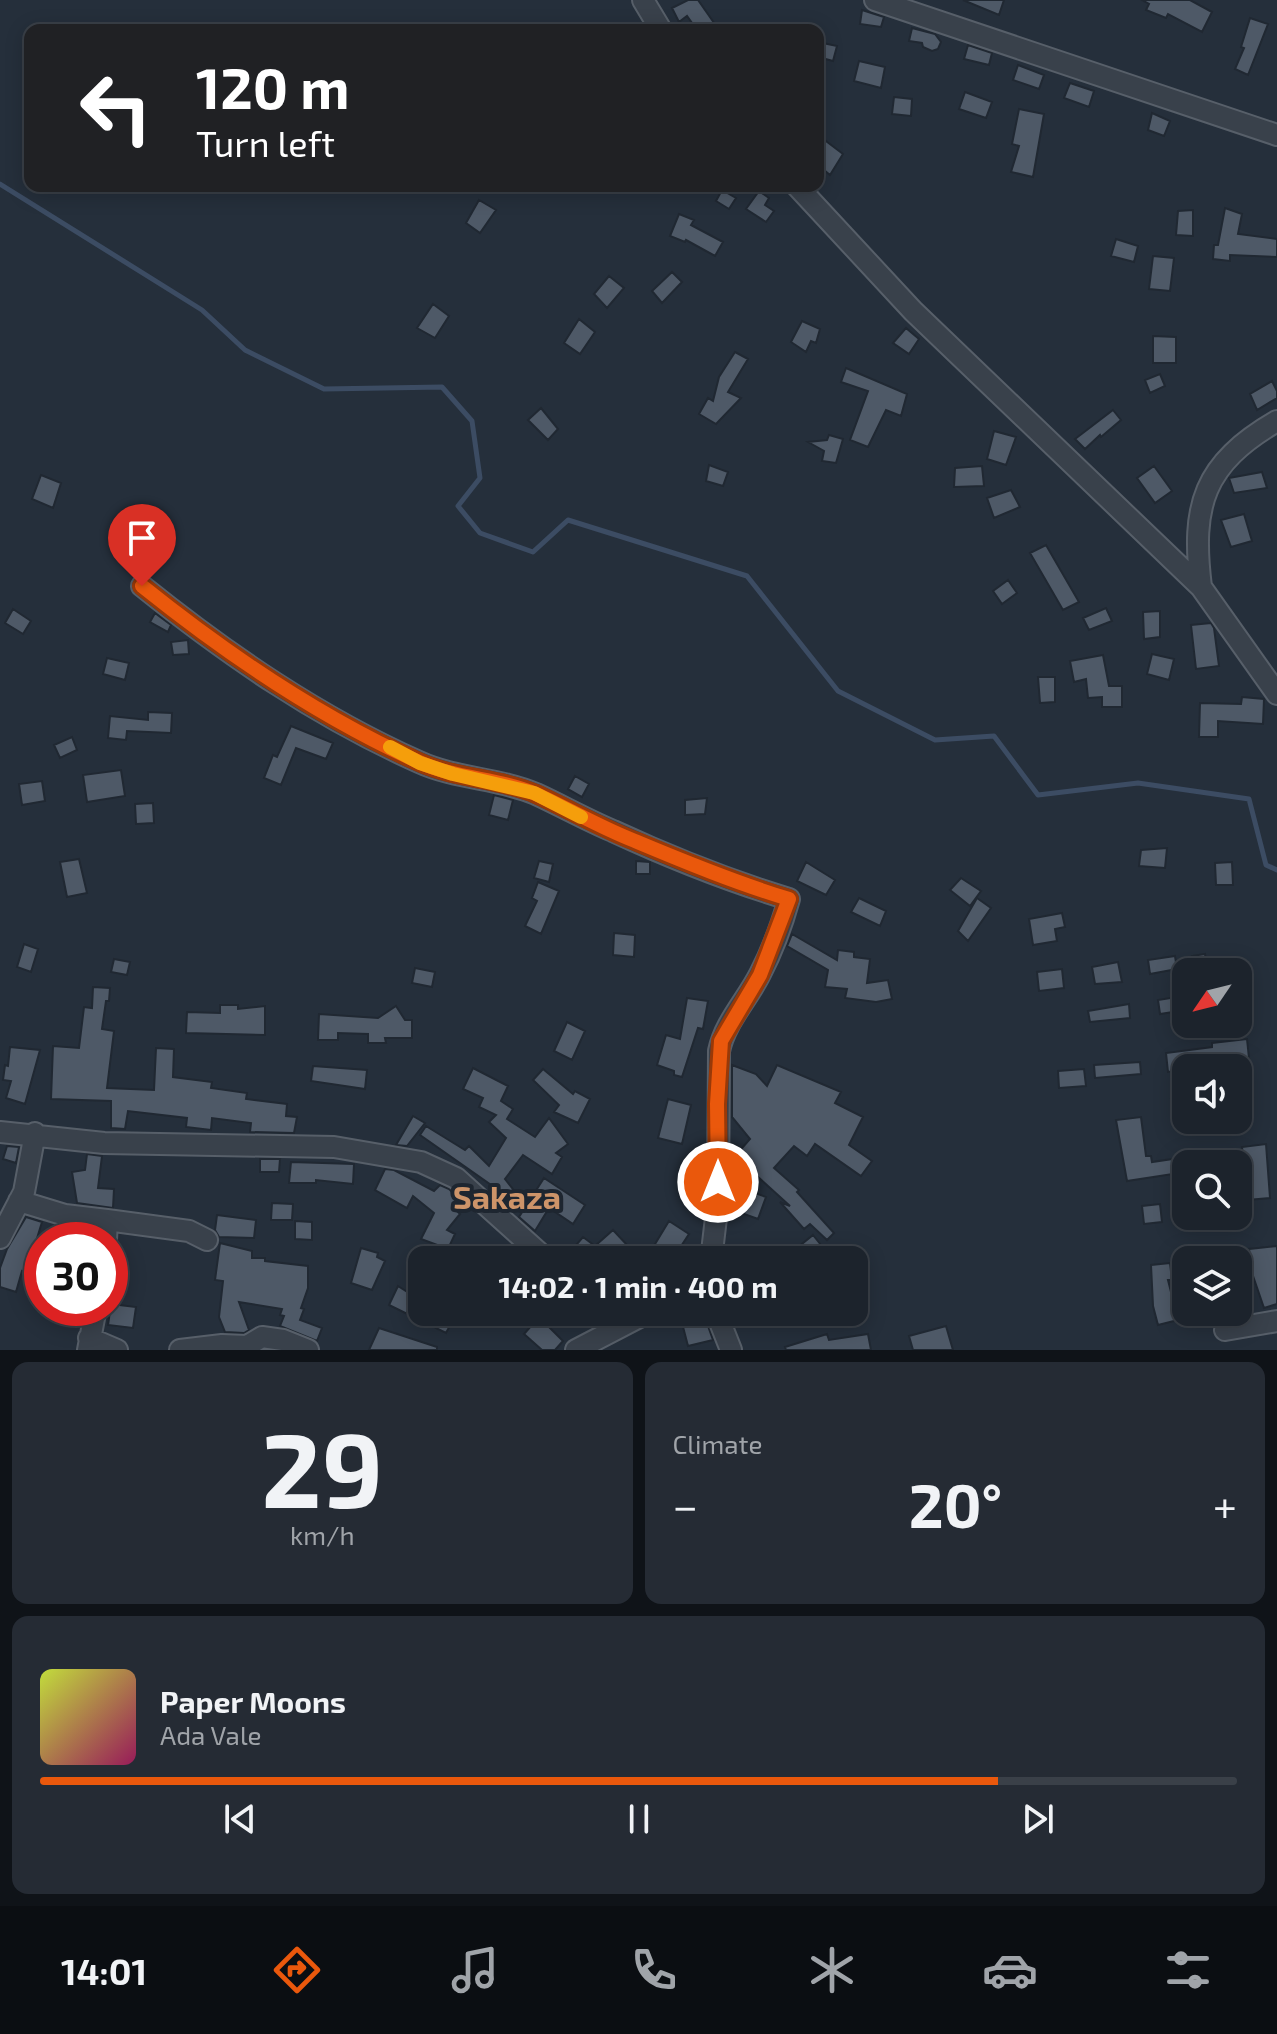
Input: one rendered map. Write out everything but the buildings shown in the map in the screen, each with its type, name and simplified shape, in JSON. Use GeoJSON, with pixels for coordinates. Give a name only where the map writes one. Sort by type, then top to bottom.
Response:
{"type":"FeatureCollection","features":[{"type":"Feature","properties":{"kind":"street"},"geometry":{"type":"LineString","coordinates":[[643,0],[657,24]]}},
{"type":"Feature","properties":{"kind":"street"},"geometry":{"type":"LineString","coordinates":[[875,0],[1277,135]]}},
{"type":"Feature","properties":{"kind":"street"},"geometry":{"type":"LineString","coordinates":[[803,192],[913,311],[1201,587],[1277,694]]}},
{"type":"Feature","properties":{"kind":"street"},"geometry":{"type":"LineString","coordinates":[[1201,587],[1196,552],[1204,494],[1214,475],[1233,454],[1277,421]]}},
{"type":"Feature","properties":{"kind":"street"},"geometry":{"type":"LineString","coordinates":[[142,586],[240,661],[315,708],[420,763],[534,793],[636,842],[789,899],[760,975],[735,1015],[719,1051],[718,1201],[713,1246]]}},
{"type":"Feature","properties":{"kind":"street"},"geometry":{"type":"LineString","coordinates":[[0,1132],[35,1133],[104,1143],[334,1147],[421,1162],[456,1178],[531,1246]]}},
{"type":"Feature","properties":{"kind":"street"},"geometry":{"type":"LineString","coordinates":[[0,1238],[24,1192],[35,1133]]}},
{"type":"Feature","properties":{"kind":"street"},"geometry":{"type":"LineString","coordinates":[[19,1201],[84,1222]]}},
{"type":"Feature","properties":{"kind":"street"},"geometry":{"type":"LineString","coordinates":[[128,1230],[189,1231],[207,1240]]}},
{"type":"Feature","properties":{"kind":"street"},"geometry":{"type":"LineString","coordinates":[[1225,1330],[1277,1321]]}},
{"type":"Feature","properties":{"kind":"street"},"geometry":{"type":"LineString","coordinates":[[576,1350],[602,1326]]}},
{"type":"Feature","properties":{"kind":"street"},"geometry":{"type":"LineString","coordinates":[[722,1326],[731,1350]]}},
{"type":"Feature","properties":{"kind":"street"},"geometry":{"type":"LineString","coordinates":[[180,1350],[222,1345],[247,1346],[262,1337],[283,1340],[308,1350]]}},
{"type":"Feature","properties":{"kind":"street"},"geometry":{"type":"LineString","coordinates":[[88,1344],[117,1350]]}},
{"type":"Feature","properties":{"kind":"waterway"},"geometry":{"type":"LineString","coordinates":[[0,184],[202,310],[245,350],[324,389],[442,387],[472,421],[480,478],[458,506],[480,533],[533,552],[568,520],[747,576],[838,691],[935,740],[994,736],[1038,795],[1138,783],[1249,799],[1266,865],[1277,870]]}},
{"type":"Feature","properties":{"kind":"slow traffic"},"geometry":{"type":"LineString","coordinates":[[390,747],[420,763],[453,774],[534,793],[581,817]]}},
{"type":"Feature","properties":{"kind":"district","name":"Sakaza"},"geometry":{"type":"Point","coordinates":[507,1196]}},
{"type":"Feature","properties":{"kind":"route"},"geometry":{"type":"LineString","coordinates":[[142,586],[227,653],[315,708],[420,763],[534,793],[636,842],[789,899],[760,975],[721,1041],[717,1104],[718,1182]]}}]}
